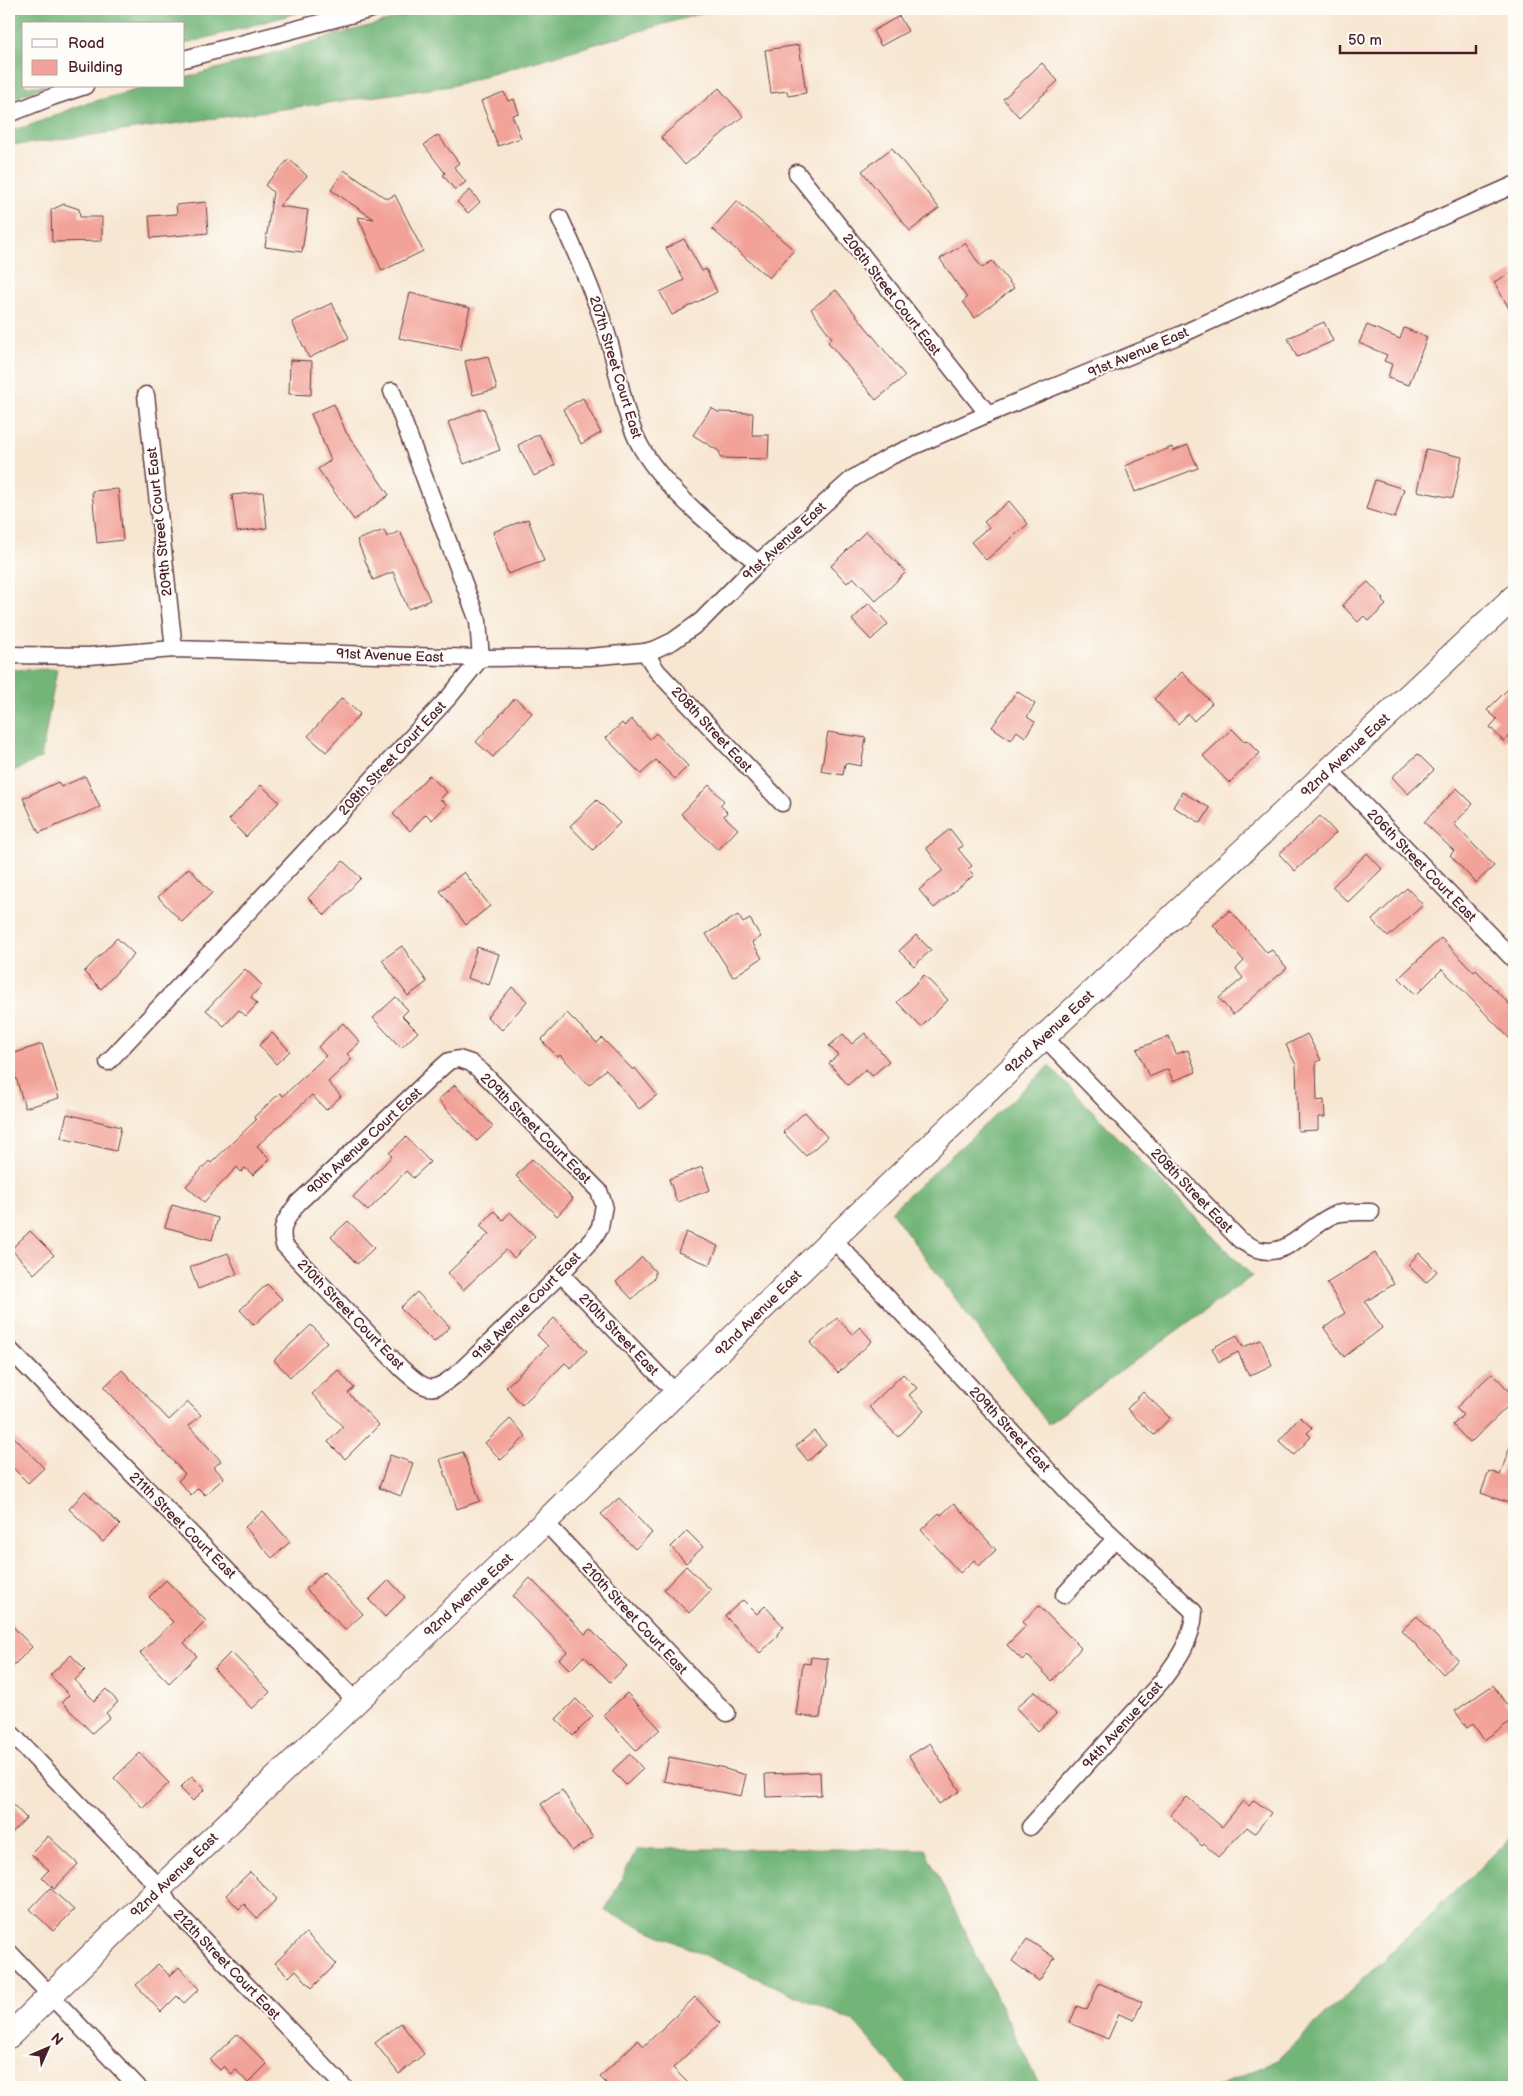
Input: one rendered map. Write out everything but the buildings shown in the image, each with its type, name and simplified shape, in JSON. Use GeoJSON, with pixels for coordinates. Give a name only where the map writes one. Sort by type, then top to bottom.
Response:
{"type":"FeatureCollection","features":[{"type":"Feature","properties":{"kind":"street"},"geometry":{"type":"LineString","coordinates":[[185,59],[372,9]]}},
{"type":"Feature","properties":{"kind":"street"},"geometry":{"type":"LineString","coordinates":[[9,114],[79,88]]}},
{"type":"Feature","properties":{"kind":"street","name":"206th Street Court East"},"geometry":{"type":"LineString","coordinates":[[797,173],[988,414]]}},
{"type":"Feature","properties":{"kind":"street","name":"91st Avenue East"},"geometry":{"type":"LineString","coordinates":[[9,655],[89,656],[174,649],[481,658],[589,657],[645,652],[673,641],[701,621],[758,563],[852,479],[891,456],[988,414],[1180,336],[1514,185]]}},
{"type":"Feature","properties":{"kind":"street","name":"207th Street Court East"},"geometry":{"type":"LineString","coordinates":[[560,218],[585,271],[601,316],[631,425],[641,447],[662,477],[725,537],[758,563]]}},
{"type":"Feature","properties":{"kind":"street"},"geometry":{"type":"LineString","coordinates":[[392,391],[478,621],[481,658]]}},
{"type":"Feature","properties":{"kind":"street","name":"209th Street Court East"},"geometry":{"type":"LineString","coordinates":[[146,395],[174,649]]}},
{"type":"Feature","properties":{"kind":"street","name":"92nd Avenue East"},"geometry":{"type":"LineString","coordinates":[[9,2036],[160,1888],[545,1522],[833,1239],[1044,1037],[1514,598]]}},
{"type":"Feature","properties":{"kind":"street","name":"208th Street East"},"geometry":{"type":"LineString","coordinates":[[645,652],[657,671],[782,803]]}},
{"type":"Feature","properties":{"kind":"street","name":"208th Street Court East"},"geometry":{"type":"LineString","coordinates":[[108,1062],[450,696],[481,658]]}},
{"type":"Feature","properties":{"kind":"street","name":"206th Street Court East"},"geometry":{"type":"LineString","coordinates":[[1329,769],[1514,960]]}},
{"type":"Feature","properties":{"kind":"street","name":"208th Street East"},"geometry":{"type":"LineString","coordinates":[[1044,1037],[1240,1240],[1257,1249],[1273,1252],[1291,1244],[1323,1221],[1335,1215],[1348,1212],[1371,1212]]}},
{"type":"Feature","properties":{"kind":"street","name":"209th Street Court East"},"geometry":{"type":"LineString","coordinates":[[459,1059],[471,1063],[482,1072],[599,1191],[604,1205]]}},
{"type":"Feature","properties":{"kind":"street","name":"90th Avenue Court East"},"geometry":{"type":"LineString","coordinates":[[281,1234],[286,1219],[298,1203],[442,1068],[450,1061],[459,1059]]}},
{"type":"Feature","properties":{"kind":"street","name":"91st Avenue Court East"},"geometry":{"type":"LineString","coordinates":[[428,1388],[446,1384],[561,1274],[600,1227],[604,1205]]}},
{"type":"Feature","properties":{"kind":"street","name":"210th Street Court East"},"geometry":{"type":"LineString","coordinates":[[281,1234],[284,1245],[402,1369],[421,1386],[428,1388]]}},
{"type":"Feature","properties":{"kind":"street","name":"209th Street East"},"geometry":{"type":"LineString","coordinates":[[833,1239],[1082,1507],[1194,1612]]}},
{"type":"Feature","properties":{"kind":"street","name":"210th Street East"},"geometry":{"type":"LineString","coordinates":[[561,1274],[677,1394]]}},
{"type":"Feature","properties":{"kind":"street","name":"211th Street Court East"},"geometry":{"type":"LineString","coordinates":[[9,1349],[356,1701]]}},
{"type":"Feature","properties":{"kind":"street","name":"210th Street Court East"},"geometry":{"type":"LineString","coordinates":[[545,1522],[701,1688],[728,1713]]}},
{"type":"Feature","properties":{"kind":"street"},"geometry":{"type":"LineString","coordinates":[[1064,1595],[1115,1539]]}},
{"type":"Feature","properties":{"kind":"street","name":"94th Avenue East"},"geometry":{"type":"LineString","coordinates":[[1030,1827],[1166,1676],[1180,1657],[1194,1623],[1194,1612]]}},
{"type":"Feature","properties":{"kind":"street","name":"212th Street Court East"},"geometry":{"type":"LineString","coordinates":[[9,1731],[160,1888],[169,1904],[344,2087]]}},
{"type":"Feature","properties":{"kind":"street"},"geometry":{"type":"LineString","coordinates":[[9,1952],[138,2087]]}},
{"type":"Feature","properties":{"kind":"green space"},"geometry":{"type":"Polygon","coordinates":[[[9,9],[312,9],[185,44],[185,22],[22,22],[22,88],[40,88],[9,100],[9,9]]]}},
{"type":"Feature","properties":{"kind":"green space"},"geometry":{"type":"Polygon","coordinates":[[[429,9],[716,9],[451,86],[9,145],[9,131],[31,125],[81,105],[144,88],[185,88],[185,78],[429,9]]]}},
{"type":"Feature","properties":{"kind":"green space"},"geometry":{"type":"Polygon","coordinates":[[[57,669],[41,758],[9,773],[9,670],[57,669]]]}},
{"type":"Feature","properties":{"kind":"green space"},"geometry":{"type":"Polygon","coordinates":[[[1049,1066],[1252,1276],[1048,1424],[891,1211],[1049,1066]]]}},
{"type":"Feature","properties":{"kind":"green space"},"geometry":{"type":"Polygon","coordinates":[[[1514,1835],[1514,2087],[1216,2087],[1278,2060],[1514,1835]]]}},
{"type":"Feature","properties":{"kind":"green space"},"geometry":{"type":"Polygon","coordinates":[[[637,1849],[925,1849],[1040,2087],[911,2087],[853,2021],[605,1911],[637,1849]]]}}]}
